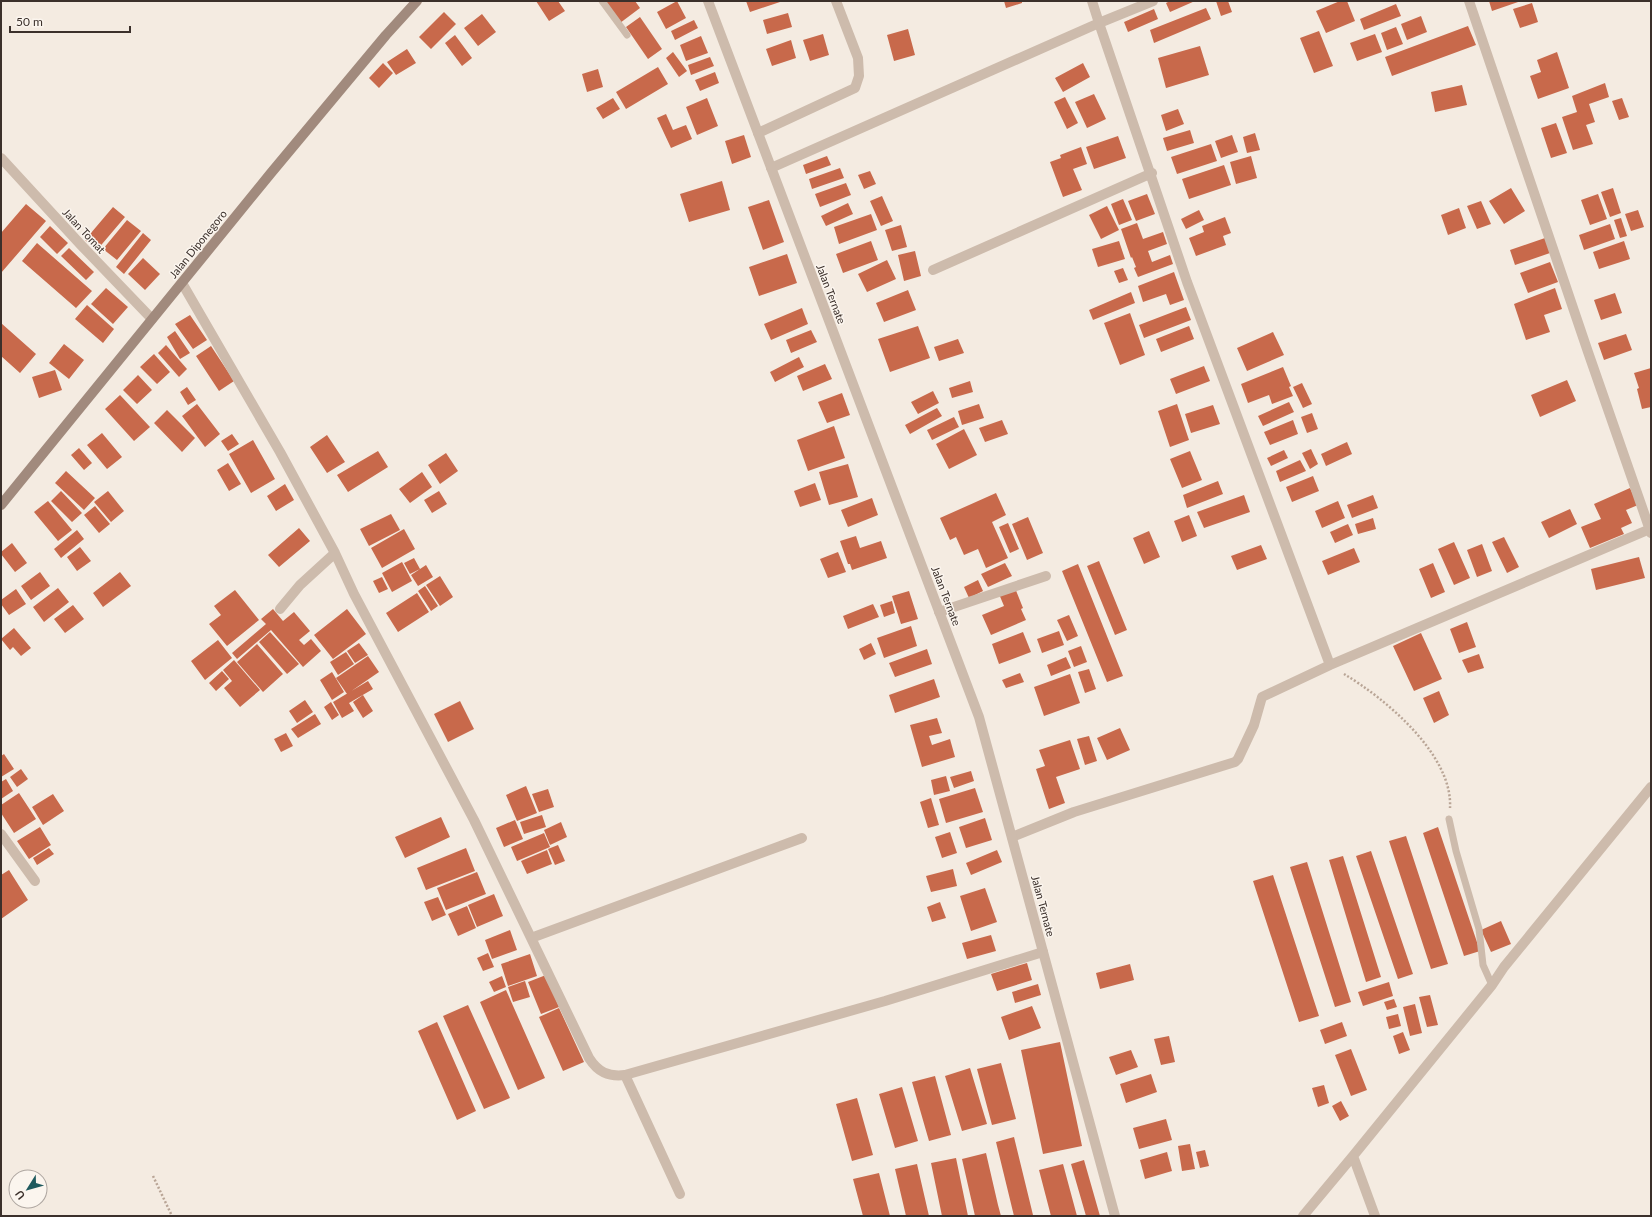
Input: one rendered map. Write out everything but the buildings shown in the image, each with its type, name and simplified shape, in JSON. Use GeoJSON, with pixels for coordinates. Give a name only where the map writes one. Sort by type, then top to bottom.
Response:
{"type":"FeatureCollection","features":[{"type":"Feature","properties":{"kind":"main road","name":"Jalan Diponegoro"},"geometry":{"type":"LineString","coordinates":[[1,505],[281,161],[417,1]]}},
{"type":"Feature","properties":{"kind":"street","name":"Jalan Ternate"},"geometry":{"type":"LineString","coordinates":[[708,1],[980,717],[1115,1216]]}},
{"type":"Feature","properties":{"kind":"street"},"geometry":{"type":"LineString","coordinates":[[758,133],[855,88],[859,76],[858,58],[836,1]]}},
{"type":"Feature","properties":{"kind":"street"},"geometry":{"type":"LineString","coordinates":[[1092,1],[1152,173],[1187,282],[1330,665]]}},
{"type":"Feature","properties":{"kind":"street"},"geometry":{"type":"LineString","coordinates":[[771,168],[1099,23],[1153,1]]}},
{"type":"Feature","properties":{"kind":"street"},"geometry":{"type":"LineString","coordinates":[[1012,837],[1074,812],[1235,762],[1238,759],[1254,725],[1262,697],[1330,665],[1650,531],[1470,1]]}},
{"type":"Feature","properties":{"kind":"street","name":"Jalan Tomat"},"geometry":{"type":"LineString","coordinates":[[1,158],[81,246],[152,319]]}},
{"type":"Feature","properties":{"kind":"street"},"geometry":{"type":"LineString","coordinates":[[933,270],[1152,173]]}},
{"type":"Feature","properties":{"kind":"street"},"geometry":{"type":"LineString","coordinates":[[182,283],[280,452],[335,553],[354,594],[474,820],[593,1064],[604,1074],[616,1076],[625,1074],[885,1002],[1043,952]]}},
{"type":"Feature","properties":{"kind":"street"},"geometry":{"type":"LineString","coordinates":[[280,609],[300,585],[335,553]]}},
{"type":"Feature","properties":{"kind":"street"},"geometry":{"type":"LineString","coordinates":[[939,612],[1046,576]]}},
{"type":"Feature","properties":{"kind":"street"},"geometry":{"type":"LineString","coordinates":[[1303,1216],[1492,985],[1504,967],[1651,787]]}},
{"type":"Feature","properties":{"kind":"street"},"geometry":{"type":"LineString","coordinates":[[1,834],[35,881]]}},
{"type":"Feature","properties":{"kind":"street"},"geometry":{"type":"LineString","coordinates":[[531,938],[802,838]]}},
{"type":"Feature","properties":{"kind":"street"},"geometry":{"type":"LineString","coordinates":[[625,1074],[680,1194]]}},
{"type":"Feature","properties":{"kind":"street"},"geometry":{"type":"LineString","coordinates":[[1353,1156],[1375,1216]]}},
{"type":"Feature","properties":{"kind":"lane"},"geometry":{"type":"LineString","coordinates":[[602,1],[627,35]]}},
{"type":"Feature","properties":{"kind":"lane"},"geometry":{"type":"LineString","coordinates":[[1449,819],[1456,851],[1479,929],[1483,965],[1492,985]]}},
{"type":"Feature","properties":{"kind":"path"},"geometry":{"type":"LineString","coordinates":[[1330,665],[1364,686],[1386,703],[1421,739],[1442,770],[1450,796],[1449,819]]}},
{"type":"Feature","properties":{"kind":"path"},"geometry":{"type":"LineString","coordinates":[[153,1176],[172,1216]]}}]}
